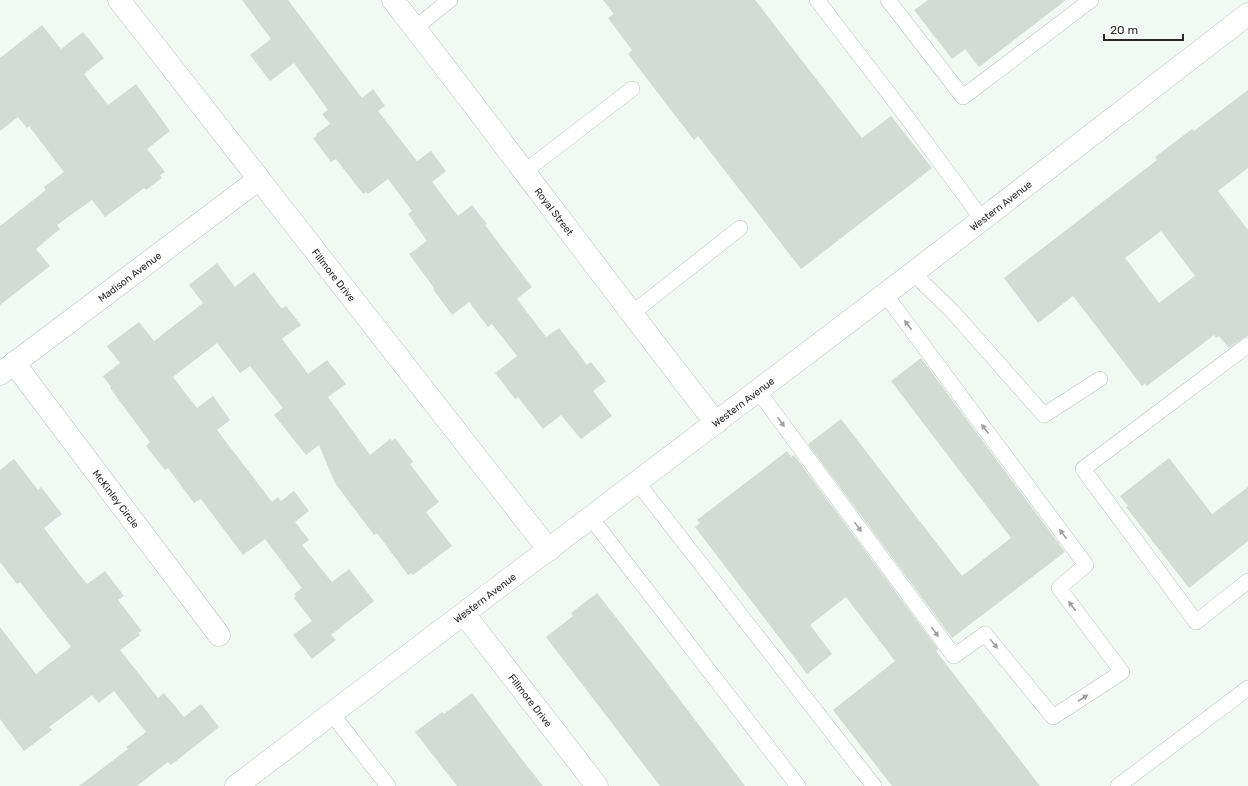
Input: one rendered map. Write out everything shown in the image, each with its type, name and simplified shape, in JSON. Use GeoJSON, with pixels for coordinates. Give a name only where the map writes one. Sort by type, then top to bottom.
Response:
{"type":"FeatureCollection","features":[{"type":"Feature","properties":{"kind":"street","name":"Fillmore Drive"},"geometry":{"type":"LineString","coordinates":[[118,0],[549,550]]}},
{"type":"Feature","properties":{"kind":"street","name":"Royal Street"},"geometry":{"type":"LineString","coordinates":[[393,0],[631,314],[716,422]]}},
{"type":"Feature","properties":{"kind":"street","name":"Western Avenue"},"geometry":{"type":"LineString","coordinates":[[236,786],[913,273],[1248,14]]}},
{"type":"Feature","properties":{"kind":"street","name":"Madison Avenue"},"geometry":{"type":"LineString","coordinates":[[7,368],[259,179]]}},
{"type":"Feature","properties":{"kind":"street","name":"McKinley Circle"},"geometry":{"type":"LineString","coordinates":[[7,368],[219,635]]}},
{"type":"Feature","properties":{"kind":"street","name":"Fillmore Drive"},"geometry":{"type":"LineString","coordinates":[[464,614],[597,786]]}},
{"type":"Feature","properties":{"kind":"lane"},"geometry":{"type":"LineString","coordinates":[[415,28],[450,0]]}},
{"type":"Feature","properties":{"kind":"lane"},"geometry":{"type":"LineString","coordinates":[[817,0],[909,120],[982,219]]}},
{"type":"Feature","properties":{"kind":"lane"},"geometry":{"type":"LineString","coordinates":[[888,0],[963,97],[1091,0]]}},
{"type":"Feature","properties":{"kind":"lane"},"geometry":{"type":"LineString","coordinates":[[524,172],[632,89]]}},
{"type":"Feature","properties":{"kind":"lane"},"geometry":{"type":"LineString","coordinates":[[631,314],[740,228]]}},
{"type":"Feature","properties":{"kind":"lane"},"geometry":{"type":"LineString","coordinates":[[913,273],[953,312],[1044,416],[1100,379]]}},
{"type":"Feature","properties":{"kind":"lane"},"geometry":{"type":"LineString","coordinates":[[758,391],[954,656],[985,634],[1053,717],[1122,672],[1059,588],[1086,565],[885,294]]}},
{"type":"Feature","properties":{"kind":"lane"},"geometry":{"type":"LineString","coordinates":[[1248,345],[1083,469],[1196,622],[1248,582]]}},
{"type":"Feature","properties":{"kind":"lane"},"geometry":{"type":"LineString","coordinates":[[637,482],[874,786]]}},
{"type":"Feature","properties":{"kind":"lane"},"geometry":{"type":"LineString","coordinates":[[591,518],[798,786]]}},
{"type":"Feature","properties":{"kind":"lane"},"geometry":{"type":"LineString","coordinates":[[1118,786],[1248,688]]}},
{"type":"Feature","properties":{"kind":"lane"},"geometry":{"type":"LineString","coordinates":[[332,714],[388,786]]}},
{"type":"Feature","properties":{"kind":"building"},"geometry":{"type":"Polygon","coordinates":[[[242,0],[288,0],[362,98],[373,89],[385,106],[378,111],[417,161],[431,151],[446,171],[432,182],[458,216],[472,205],[487,224],[485,225],[532,287],[517,299],[546,337],[559,328],[587,365],[591,362],[606,381],[593,391],[612,416],[581,439],[561,415],[543,429],[518,397],[515,399],[495,373],[517,356],[492,324],[488,327],[469,302],[452,315],[433,289],[434,288],[409,254],[427,241],[408,214],[412,211],[388,179],[368,194],[366,192],[363,194],[336,159],[331,162],[313,138],[330,124],[322,114],[328,110],[294,63],[270,81],[250,55],[271,39],[242,0]]]}},
{"type":"Feature","properties":{"kind":"building"},"geometry":{"type":"Polygon","coordinates":[[[603,0],[755,0],[862,138],[891,116],[932,168],[801,269],[698,136],[694,140],[628,54],[632,50],[608,18],[614,14],[603,0]]]}},
{"type":"Feature","properties":{"kind":"building"},"geometry":{"type":"Polygon","coordinates":[[[928,0],[1066,0],[979,67],[965,49],[952,59],[914,10],[928,0]]]}},
{"type":"Feature","properties":{"kind":"building"},"geometry":{"type":"Polygon","coordinates":[[[42,25],[61,49],[83,32],[104,58],[84,74],[108,105],[136,84],[170,131],[147,149],[165,172],[160,175],[162,178],[146,190],[144,188],[105,217],[92,200],[57,225],[60,229],[36,249],[50,266],[0,305],[0,226],[46,190],[44,187],[64,172],[29,126],[27,128],[18,117],[0,131],[0,58],[42,25]]]}},
{"type":"Feature","properties":{"kind":"building"},"geometry":{"type":"Polygon","coordinates":[[[1248,90],[1248,168],[1218,191],[1248,230],[1248,336],[1229,348],[1219,336],[1216,338],[1214,335],[1147,386],[1145,383],[1142,386],[1073,296],[1038,323],[1004,278],[1157,160],[1155,157],[1192,129],[1194,131],[1248,90]],[[1161,231],[1125,258],[1159,303],[1195,276],[1161,231]]]}},
{"type":"Feature","properties":{"kind":"building"},"geometry":{"type":"Polygon","coordinates":[[[217,263],[235,287],[254,272],[282,309],[286,306],[301,325],[282,339],[308,374],[327,360],[346,384],[328,397],[370,455],[390,439],[392,441],[395,438],[413,462],[410,464],[439,502],[426,512],[452,546],[413,575],[411,573],[408,575],[377,533],[374,535],[335,483],[319,445],[306,455],[274,415],[283,408],[250,366],[240,373],[217,343],[173,377],[197,408],[213,396],[230,420],[217,430],[272,502],[278,497],[281,501],[294,491],[309,511],[295,522],[309,540],[302,545],[332,582],[349,569],[374,601],[331,635],[336,640],[312,659],[293,635],[312,621],[294,598],[296,596],[294,594],[302,588],[265,539],[243,555],[201,499],[194,503],[168,468],[165,470],[146,446],[150,442],[110,388],[111,387],[103,376],[120,363],[107,346],[139,322],[154,341],[203,303],[189,285],[217,263]]]}},
{"type":"Feature","properties":{"kind":"building"},"geometry":{"type":"Polygon","coordinates":[[[921,358],[1065,552],[952,638],[808,444],[841,419],[962,576],[1011,538],[891,381],[921,358]]]}},
{"type":"Feature","properties":{"kind":"building"},"geometry":{"type":"Polygon","coordinates":[[[787,451],[791,457],[794,455],[938,649],[936,651],[1040,786],[892,786],[833,710],[895,661],[846,597],[810,625],[832,654],[807,674],[695,527],[700,523],[697,520],[787,451]]]}},
{"type":"Feature","properties":{"kind":"building"},"geometry":{"type":"Polygon","coordinates":[[[1169,458],[1212,514],[1248,487],[1248,541],[1189,588],[1126,507],[1128,506],[1120,496],[1169,458]]]}},
{"type":"Feature","properties":{"kind":"building"},"geometry":{"type":"Polygon","coordinates":[[[14,459],[38,490],[41,487],[62,514],[44,528],[87,584],[105,571],[124,596],[118,600],[142,631],[138,633],[140,635],[120,650],[158,698],[164,693],[184,717],[201,704],[219,727],[171,765],[168,762],[137,786],[79,786],[128,749],[126,747],[146,732],[114,691],[99,703],[92,695],[49,727],[52,730],[24,751],[0,719],[0,627],[36,674],[71,647],[20,582],[17,584],[0,562],[0,470],[14,459]]]}},
{"type":"Feature","properties":{"kind":"building"},"geometry":{"type":"Polygon","coordinates":[[[597,593],[745,786],[660,786],[546,637],[573,616],[571,613],[597,593]]]}},
{"type":"Feature","properties":{"kind":"building"},"geometry":{"type":"Polygon","coordinates":[[[472,693],[543,786],[457,786],[415,732],[442,712],[444,714],[472,693]]]}}]}
